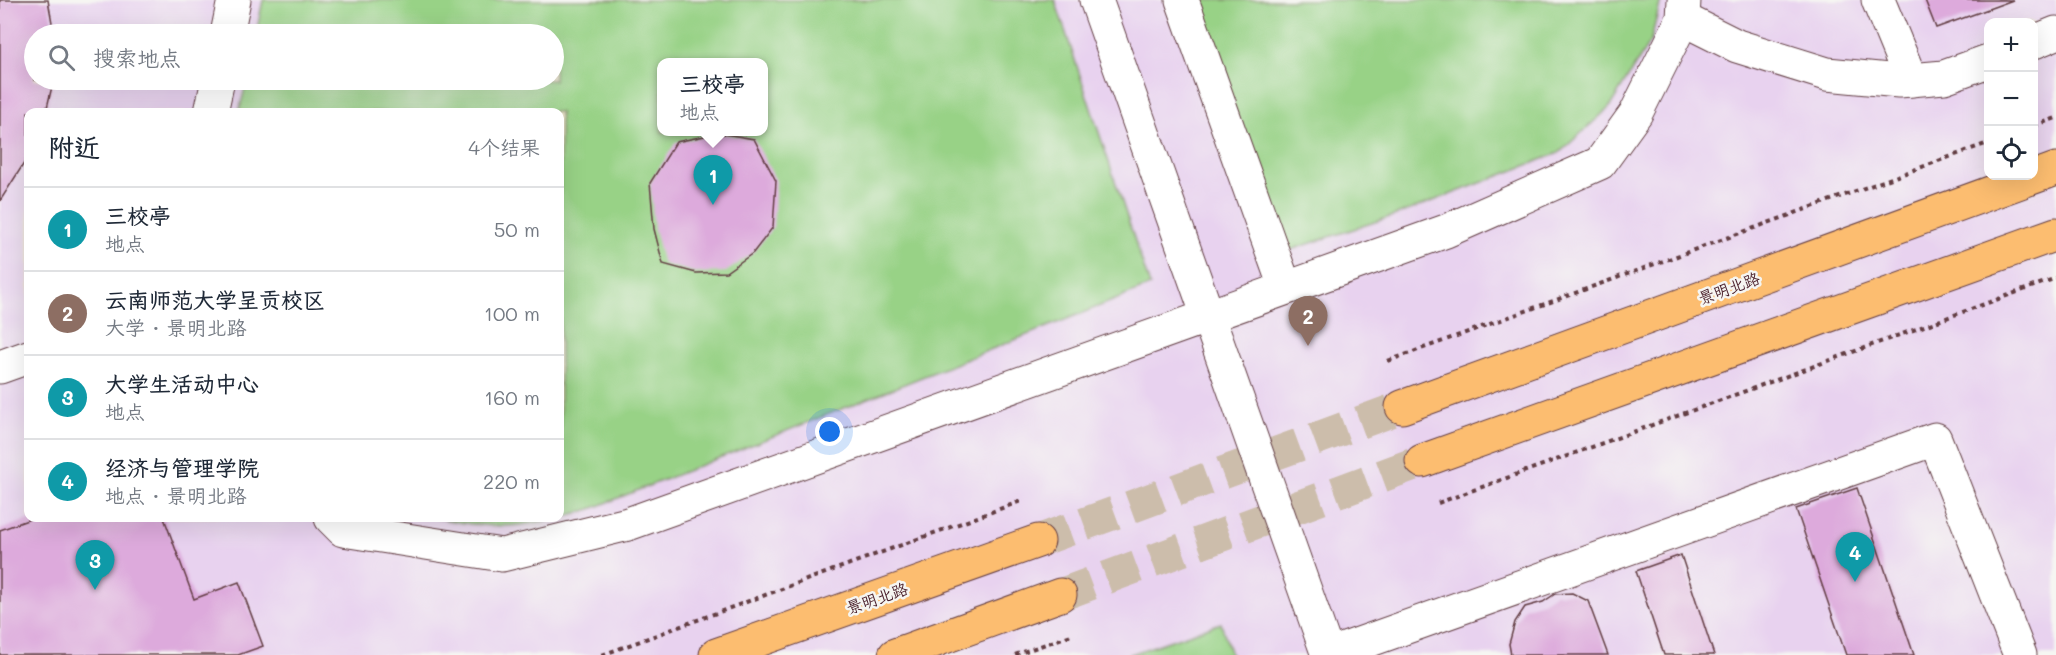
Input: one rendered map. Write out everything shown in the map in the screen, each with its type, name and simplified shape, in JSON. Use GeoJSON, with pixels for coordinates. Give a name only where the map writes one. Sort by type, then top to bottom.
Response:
{"type":"FeatureCollection","features":[{"type":"Feature","properties":{"kind":"main road","name":"景明北路"},"geometry":{"type":"LineString","coordinates":[[1402,407],[2056,168]]}},
{"type":"Feature","properties":{"kind":"main road"},"geometry":{"type":"LineString","coordinates":[[1422,460],[2056,234]]}},
{"type":"Feature","properties":{"kind":"main road","name":"景明北路"},"geometry":{"type":"LineString","coordinates":[[716,655],[1038,541]]}},
{"type":"Feature","properties":{"kind":"main road"},"geometry":{"type":"LineString","coordinates":[[895,655],[1060,595]]}},
{"type":"Feature","properties":{"kind":"street"},"geometry":{"type":"LineString","coordinates":[[229,24],[234,0]]}},
{"type":"Feature","properties":{"kind":"street"},"geometry":{"type":"LineString","coordinates":[[1096,0],[1328,655],[1935,439],[2020,655]]}},
{"type":"Feature","properties":{"kind":"street"},"geometry":{"type":"LineString","coordinates":[[1182,0],[1285,287]]}},
{"type":"Feature","properties":{"kind":"street"},"geometry":{"type":"LineString","coordinates":[[1878,0],[1911,80]]}},
{"type":"Feature","properties":{"kind":"street"},"geometry":{"type":"LineString","coordinates":[[335,522],[343,530],[502,555],[628,524],[1446,231],[1600,163],[1636,113],[1684,9],[1737,46],[1827,74],[1911,80],[1944,77],[1984,63]]}},
{"type":"Feature","properties":{"kind":"street"},"geometry":{"type":"LineString","coordinates":[[2038,40],[2056,33]]}},
{"type":"Feature","properties":{"kind":"street"},"geometry":{"type":"LineString","coordinates":[[212,108],[216,90]]}},
{"type":"Feature","properties":{"kind":"street"},"geometry":{"type":"LineString","coordinates":[[0,367],[24,358]]}},
{"type":"Feature","properties":{"kind":"path"},"geometry":{"type":"LineString","coordinates":[[2038,125],[2056,118]]}},
{"type":"Feature","properties":{"kind":"path"},"geometry":{"type":"LineString","coordinates":[[1388,361],[1984,145]]}},
{"type":"Feature","properties":{"kind":"path"},"geometry":{"type":"LineString","coordinates":[[1438,503],[2056,278]]}},
{"type":"Feature","properties":{"kind":"path"},"geometry":{"type":"LineString","coordinates":[[602,655],[1024,500]]}},
{"type":"Feature","properties":{"kind":"path"},"geometry":{"type":"LineString","coordinates":[[1015,655],[1071,635]]}},
{"type":"Feature","properties":{"kind":"shaded area"},"geometry":{"type":"Polygon","coordinates":[[[0,0],[2056,0],[2056,655],[0,655],[0,0]]]}},
{"type":"Feature","properties":{"kind":"green space"},"geometry":{"type":"Polygon","coordinates":[[[263,0],[1055,0],[1150,286],[591,509],[564,516],[564,108],[240,108],[244,90],[564,90],[564,24],[258,24],[263,0]]]}},
{"type":"Feature","properties":{"kind":"green space"},"geometry":{"type":"Polygon","coordinates":[[[1185,0],[1661,0],[1651,40],[1609,108],[1559,153],[1402,213],[1266,258],[1185,0]]]}},
{"type":"Feature","properties":{"kind":"green space"},"geometry":{"type":"Polygon","coordinates":[[[459,522],[537,522],[515,526],[459,522]]]}},
{"type":"Feature","properties":{"kind":"green space"},"geometry":{"type":"Polygon","coordinates":[[[1221,623],[1231,655],[1128,655],[1221,623]]]}},
{"type":"Feature","properties":{"kind":"building"},"geometry":{"type":"Polygon","coordinates":[[[0,0],[48,0],[52,24],[24,24],[24,90],[51,90],[47,108],[24,108],[24,163],[0,201],[0,0]]]}},
{"type":"Feature","properties":{"kind":"building"},"geometry":{"type":"Polygon","coordinates":[[[1925,0],[2013,0],[1936,28],[1925,0]]]}},
{"type":"Feature","properties":{"kind":"building"},"geometry":{"type":"Polygon","coordinates":[[[705,136],[736,136],[754,139],[776,181],[773,227],[753,253],[726,272],[696,273],[663,264],[654,229],[650,183],[676,142],[705,136]]]}},
{"type":"Feature","properties":{"kind":"building"},"geometry":{"type":"Polygon","coordinates":[[[1857,488],[1914,655],[1846,655],[1796,509],[1857,488]]]}},
{"type":"Feature","properties":{"kind":"building"},"geometry":{"type":"Polygon","coordinates":[[[24,521],[165,522],[194,599],[239,582],[263,646],[238,655],[0,655],[0,530],[24,521]]]}},
{"type":"Feature","properties":{"kind":"building"},"geometry":{"type":"Polygon","coordinates":[[[1681,555],[1714,655],[1664,655],[1636,571],[1681,555]]]}},
{"type":"Feature","properties":{"kind":"building"},"geometry":{"type":"Polygon","coordinates":[[[1572,593],[1588,601],[1608,655],[1511,655],[1509,644],[1515,622],[1525,607],[1543,602],[1555,594],[1572,593]]]}},
{"type":"Feature","properties":{"kind":"tunnel"},"geometry":{"type":"LineString","coordinates":[[1038,541],[1402,407]]}},
{"type":"Feature","properties":{"kind":"tunnel"},"geometry":{"type":"LineString","coordinates":[[1060,595],[1422,461]]}},
{"type":"Feature","properties":{"kind":"place","name":"三校亭"},"geometry":{"type":"Point","coordinates":[713,205]}},
{"type":"Feature","properties":{"kind":"place","name":"云南师范大学呈贡校区"},"geometry":{"type":"Point","coordinates":[1308,346]}},
{"type":"Feature","properties":{"kind":"place","name":"经济与管理学院"},"geometry":{"type":"Point","coordinates":[1855,582]}},
{"type":"Feature","properties":{"kind":"place","name":"大学生活动中心"},"geometry":{"type":"Point","coordinates":[95,590]}}]}
